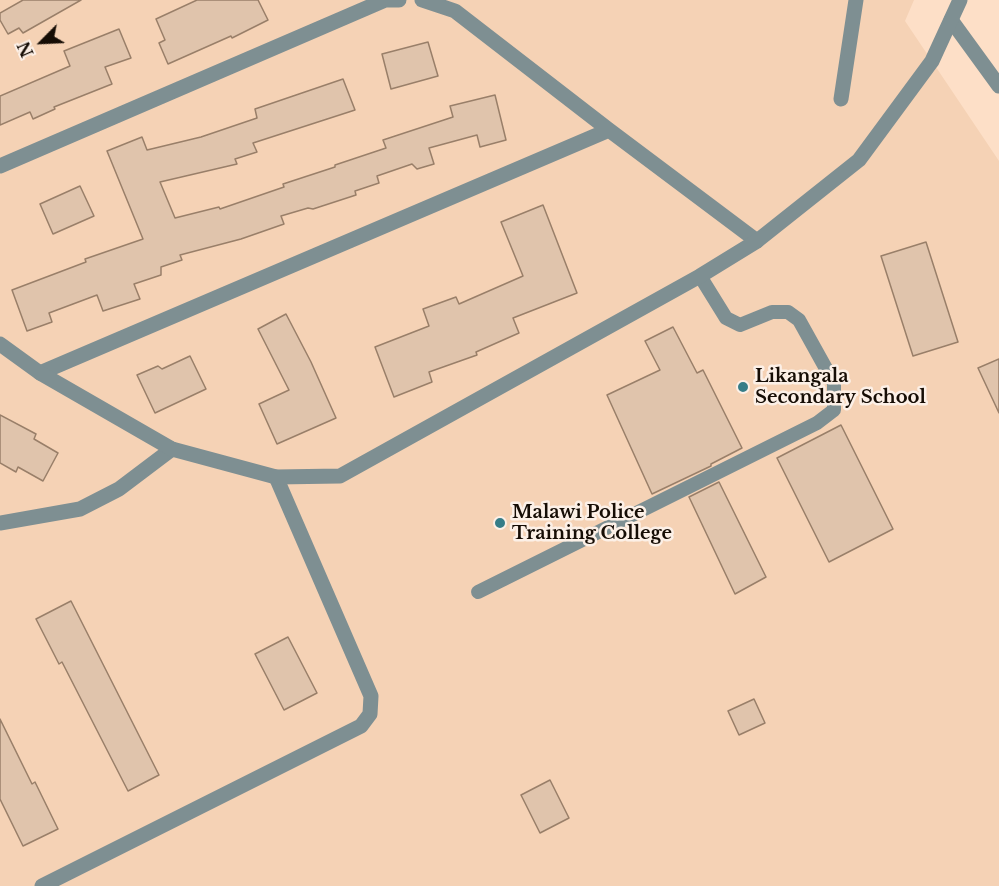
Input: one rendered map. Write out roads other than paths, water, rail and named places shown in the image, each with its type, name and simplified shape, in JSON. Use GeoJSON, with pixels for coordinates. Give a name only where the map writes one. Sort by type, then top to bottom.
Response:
{"type":"FeatureCollection","features":[{"type":"Feature","properties":{"kind":"street"},"geometry":{"type":"LineString","coordinates":[[0,166],[385,0],[399,0]]}},
{"type":"Feature","properties":{"kind":"street"},"geometry":{"type":"LineString","coordinates":[[422,0],[455,11],[757,241]]}},
{"type":"Feature","properties":{"kind":"street"},"geometry":{"type":"LineString","coordinates":[[841,99],[856,0]]}},
{"type":"Feature","properties":{"kind":"street"},"geometry":{"type":"LineString","coordinates":[[0,344],[40,373],[172,449],[276,477],[340,476],[700,276],[757,241],[859,160],[932,61],[960,0]]}},
{"type":"Feature","properties":{"kind":"street"},"geometry":{"type":"LineString","coordinates":[[951,20],[999,86]]}},
{"type":"Feature","properties":{"kind":"street"},"geometry":{"type":"LineString","coordinates":[[40,373],[609,130]]}},
{"type":"Feature","properties":{"kind":"street"},"geometry":{"type":"LineString","coordinates":[[0,523],[80,509],[119,489],[172,449]]}},
{"type":"Feature","properties":{"kind":"street"},"geometry":{"type":"LineString","coordinates":[[42,886],[361,726],[370,714],[371,696],[276,477]]}},
{"type":"Feature","properties":{"kind":"lane"},"geometry":{"type":"LineString","coordinates":[[478,592],[817,423],[834,410],[834,383],[799,320],[788,312],[772,312],[740,324],[726,318],[700,276]]}},
{"type":"Feature","properties":{"kind":"place","name":"Likangala Secondary School"},"geometry":{"type":"Point","coordinates":[743,387]}},
{"type":"Feature","properties":{"kind":"place","name":"Malawi Police Training College"},"geometry":{"type":"Point","coordinates":[500,523]}}]}
